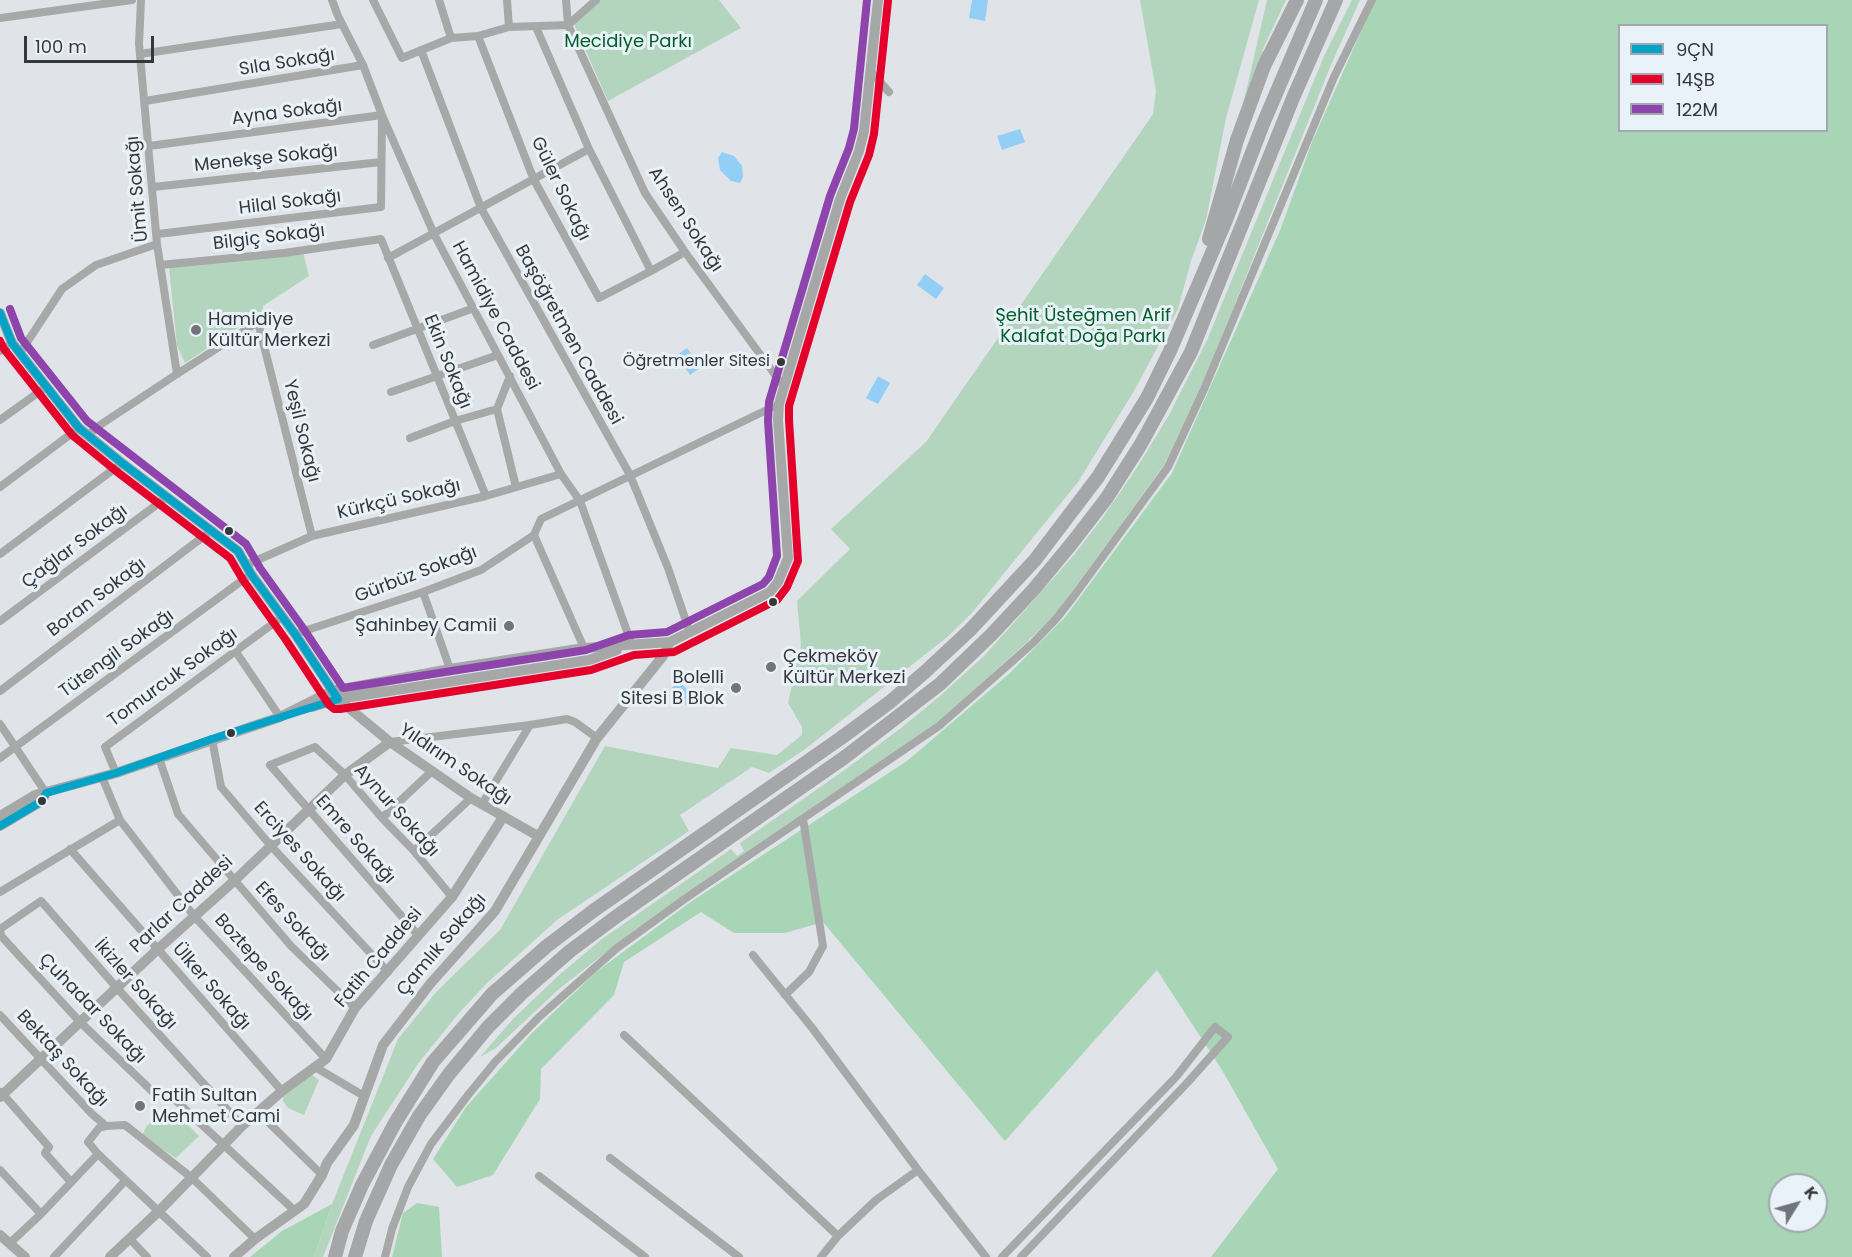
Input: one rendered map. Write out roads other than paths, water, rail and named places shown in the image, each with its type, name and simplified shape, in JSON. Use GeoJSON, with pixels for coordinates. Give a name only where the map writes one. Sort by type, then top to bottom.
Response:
{"type":"FeatureCollection","features":[{"type":"Feature","properties":{"kind":"highway"},"geometry":{"type":"LineString","coordinates":[[1191,300],[1237,140],[1264,66],[1297,0]]}},
{"type":"Feature","properties":{"kind":"highway"},"geometry":{"type":"LineString","coordinates":[[335,1257],[342,1231],[358,1194],[395,1124],[433,1062],[492,994],[547,946],[593,911],[890,702],[970,630],[1035,560],[1098,477],[1147,398],[1170,351],[1226,220],[1263,124],[1316,0]]}},
{"type":"Feature","properties":{"kind":"highway"},"geometry":{"type":"LineString","coordinates":[[355,1257],[366,1221],[391,1165],[419,1116],[448,1074],[488,1027],[522,993],[570,951],[617,916],[845,757],[932,691],[992,634],[1034,589],[1072,543],[1106,499],[1141,444],[1191,352],[1293,98],[1336,0]]}},
{"type":"Feature","properties":{"kind":"street"},"geometry":{"type":"LineString","coordinates":[[0,18],[132,0]]}},
{"type":"Feature","properties":{"kind":"street","name":"Ümit Sokağı"},"geometry":{"type":"LineString","coordinates":[[141,0],[140,54],[158,234],[157,244],[177,374]]}},
{"type":"Feature","properties":{"kind":"street","name":"Hamidiye Caddesi"},"geometry":{"type":"LineString","coordinates":[[332,0],[363,65],[382,116],[434,234],[561,474],[580,501],[632,645]]}},
{"type":"Feature","properties":{"kind":"street"},"geometry":{"type":"LineString","coordinates":[[373,0],[402,58],[451,38],[478,36],[509,27],[568,25],[596,0]]}},
{"type":"Feature","properties":{"kind":"street"},"geometry":{"type":"LineString","coordinates":[[439,0],[451,38]]}},
{"type":"Feature","properties":{"kind":"street"},"geometry":{"type":"LineString","coordinates":[[507,0],[509,27]]}},
{"type":"Feature","properties":{"kind":"street"},"geometry":{"type":"LineString","coordinates":[[566,0],[568,25]]}},
{"type":"Feature","properties":{"kind":"street"},"geometry":{"type":"LineString","coordinates":[[0,816],[35,795],[116,773],[280,717],[335,695],[450,669],[584,648],[670,642],[770,592],[778,582],[788,558],[778,431],[779,405],[840,199],[859,151],[864,131],[878,0]]}},
{"type":"Feature","properties":{"kind":"street"},"geometry":{"type":"LineString","coordinates":[[385,1257],[404,1197],[431,1144],[474,1087],[518,1038],[617,948],[686,898],[939,726],[1033,643],[1056,619],[1168,467],[1205,387],[1334,77],[1372,0]]}},
{"type":"Feature","properties":{"kind":"street"},"geometry":{"type":"LineString","coordinates":[[140,54],[342,24]]}},
{"type":"Feature","properties":{"kind":"street","name":"Ahsen Sokağı"},"geometry":{"type":"LineString","coordinates":[[568,25],[645,193],[784,387]]}},
{"type":"Feature","properties":{"kind":"street"},"geometry":{"type":"LineString","coordinates":[[536,27],[589,149],[651,271],[686,252]]}},
{"type":"Feature","properties":{"kind":"street","name":"Güler Sokağı"},"geometry":{"type":"LineString","coordinates":[[478,36],[534,180],[599,298],[651,271]]}},
{"type":"Feature","properties":{"kind":"street","name":"Başöğretmen Caddesi"},"geometry":{"type":"LineString","coordinates":[[421,51],[481,208],[630,475],[668,568],[690,633]]}},
{"type":"Feature","properties":{"kind":"street","name":"Sıla Sokağı"},"geometry":{"type":"LineString","coordinates":[[145,101],[363,65]]}},
{"type":"Feature","properties":{"kind":"street"},"geometry":{"type":"LineString","coordinates":[[872,73],[890,92]]}},
{"type":"Feature","properties":{"kind":"street"},"geometry":{"type":"LineString","coordinates":[[381,162],[382,116]]}},
{"type":"Feature","properties":{"kind":"street","name":"Ayna Sokağı"},"geometry":{"type":"LineString","coordinates":[[149,146],[382,116]]}},
{"type":"Feature","properties":{"kind":"street"},"geometry":{"type":"LineString","coordinates":[[388,258],[589,149]]}},
{"type":"Feature","properties":{"kind":"street","name":"Menekşe Sokağı"},"geometry":{"type":"LineString","coordinates":[[153,187],[381,162]]}},
{"type":"Feature","properties":{"kind":"street","name":"Hilal Sokağı"},"geometry":{"type":"LineString","coordinates":[[158,234],[381,207],[381,162]]}},
{"type":"Feature","properties":{"kind":"street","name":"Ekin Sokağı"},"geometry":{"type":"LineString","coordinates":[[381,239],[486,496]]}},
{"type":"Feature","properties":{"kind":"street","name":"Bilgiç Sokağı"},"geometry":{"type":"LineString","coordinates":[[160,265],[284,253],[381,239]]}},
{"type":"Feature","properties":{"kind":"street"},"geometry":{"type":"LineString","coordinates":[[20,353],[62,288],[96,265],[157,244]]}},
{"type":"Feature","properties":{"kind":"street"},"geometry":{"type":"LineString","coordinates":[[373,345],[474,308]]}},
{"type":"Feature","properties":{"kind":"street"},"geometry":{"type":"LineString","coordinates":[[0,313],[12,343],[0,351]]}},
{"type":"Feature","properties":{"kind":"street","name":"Yeşil Sokağı"},"geometry":{"type":"LineString","coordinates":[[0,487],[258,322],[312,536]]}},
{"type":"Feature","properties":{"kind":"street","name":"Yıldırım Sokağı"},"geometry":{"type":"LineString","coordinates":[[0,327],[83,432],[238,551],[248,570],[295,634],[335,695],[390,742],[471,798],[538,836]]}},
{"type":"Feature","properties":{"kind":"street"},"geometry":{"type":"LineString","coordinates":[[391,392],[498,355]]}},
{"type":"Feature","properties":{"kind":"street"},"geometry":{"type":"LineString","coordinates":[[510,376],[497,409],[516,487]]}},
{"type":"Feature","properties":{"kind":"street"},"geometry":{"type":"LineString","coordinates":[[0,420],[46,387]]}},
{"type":"Feature","properties":{"kind":"street","name":"Gürbüz Sokağı"},"geometry":{"type":"LineString","coordinates":[[295,634],[423,592],[481,570],[534,535],[541,519],[779,405]]}},
{"type":"Feature","properties":{"kind":"street"},"geometry":{"type":"LineString","coordinates":[[410,438],[455,421],[497,409]]}},
{"type":"Feature","properties":{"kind":"street"},"geometry":{"type":"LineString","coordinates":[[0,554],[122,463]]}},
{"type":"Feature","properties":{"kind":"street","name":"Kürkçü Sokağı"},"geometry":{"type":"LineString","coordinates":[[248,570],[312,536],[486,496],[561,474]]}},
{"type":"Feature","properties":{"kind":"street","name":"Çağlar Sokağı"},"geometry":{"type":"LineString","coordinates":[[0,621],[167,497]]}},
{"type":"Feature","properties":{"kind":"street","name":"Boran Sokağı"},"geometry":{"type":"LineString","coordinates":[[0,691],[212,530]]}},
{"type":"Feature","properties":{"kind":"street"},"geometry":{"type":"LineString","coordinates":[[534,535],[584,648]]}},
{"type":"Feature","properties":{"kind":"street","name":"Tütengil Sokağı"},"geometry":{"type":"LineString","coordinates":[[0,758],[248,570]]}},
{"type":"Feature","properties":{"kind":"street"},"geometry":{"type":"LineString","coordinates":[[423,592],[450,669]]}},
{"type":"Feature","properties":{"kind":"street","name":"Tomurcuk Sokağı"},"geometry":{"type":"LineString","coordinates":[[116,773],[105,747],[282,617]]}},
{"type":"Feature","properties":{"kind":"street","name":"Çamlık Sokağı"},"geometry":{"type":"LineString","coordinates":[[234,1257],[304,1204],[327,1163],[354,1125],[383,1045],[430,984],[495,911],[597,738],[663,656],[670,642]]}},
{"type":"Feature","properties":{"kind":"street"},"geometry":{"type":"LineString","coordinates":[[335,695],[589,660],[632,645]]}},
{"type":"Feature","properties":{"kind":"street"},"geometry":{"type":"LineString","coordinates":[[236,652],[280,717]]}},
{"type":"Feature","properties":{"kind":"street"},"geometry":{"type":"LineString","coordinates":[[390,742],[567,719],[597,738]]}},
{"type":"Feature","properties":{"kind":"street"},"geometry":{"type":"LineString","coordinates":[[0,724],[46,793]]}},
{"type":"Feature","properties":{"kind":"street"},"geometry":{"type":"LineString","coordinates":[[482,804],[530,725]]}},
{"type":"Feature","properties":{"kind":"street","name":"Erciyes Sokağı"},"geometry":{"type":"LineString","coordinates":[[212,739],[221,788],[271,846],[388,972]]}},
{"type":"Feature","properties":{"kind":"street","name":"Parlar Caddesi"},"geometry":{"type":"LineString","coordinates":[[1,1094],[345,775],[390,742]]}},
{"type":"Feature","properties":{"kind":"street","name":"Aynur Sokağı"},"geometry":{"type":"LineString","coordinates":[[270,765],[315,747],[345,775],[452,897]]}},
{"type":"Feature","properties":{"kind":"street","name":"Efes Sokağı"},"geometry":{"type":"LineString","coordinates":[[159,758],[178,814],[291,946],[355,1008]]}},
{"type":"Feature","properties":{"kind":"street","name":"Emre Sokağı"},"geometry":{"type":"LineString","coordinates":[[270,765],[418,935]]}},
{"type":"Feature","properties":{"kind":"street"},"geometry":{"type":"LineString","coordinates":[[382,818],[432,771]]}},
{"type":"Feature","properties":{"kind":"street","name":"Boztepe Sokağı"},"geometry":{"type":"LineString","coordinates":[[102,777],[120,820],[194,915],[326,1059]]}},
{"type":"Feature","properties":{"kind":"street"},"geometry":{"type":"LineString","coordinates":[[0,826],[42,801],[46,793]]}},
{"type":"Feature","properties":{"kind":"street"},"geometry":{"type":"LineString","coordinates":[[414,851],[471,798]]}},
{"type":"Feature","properties":{"kind":"street","name":"Fatih Caddesi"},"geometry":{"type":"LineString","coordinates":[[110,1257],[192,1178],[242,1125],[282,1090],[326,1059],[355,1008],[452,897],[503,817]]}},
{"type":"Feature","properties":{"kind":"street"},"geometry":{"type":"LineString","coordinates":[[785,995],[809,972],[823,946],[803,819]]}},
{"type":"Feature","properties":{"kind":"street"},"geometry":{"type":"LineString","coordinates":[[0,892],[120,820]]}},
{"type":"Feature","properties":{"kind":"street","name":"Ülker Sokağı"},"geometry":{"type":"LineString","coordinates":[[70,849],[282,1090]]}},
{"type":"Feature","properties":{"kind":"street","name":"İkizler Sokağı"},"geometry":{"type":"LineString","coordinates":[[0,930],[41,901],[242,1125]]}},
{"type":"Feature","properties":{"kind":"street","name":"Çuhadar Sokağı"},"geometry":{"type":"LineString","coordinates":[[0,930],[2,937],[80,1022],[153,1092],[172,1098],[295,1211]]}},
{"type":"Feature","properties":{"kind":"street"},"geometry":{"type":"LineString","coordinates":[[753,955],[820,1038],[986,1257]]}},
{"type":"Feature","properties":{"kind":"street","name":"Bektaş Sokağı"},"geometry":{"type":"LineString","coordinates":[[0,1015],[92,1114],[106,1126],[125,1125],[192,1178],[255,1239]]}},
{"type":"Feature","properties":{"kind":"street"},"geometry":{"type":"LineString","coordinates":[[1002,1257],[1176,1077],[1215,1027],[1228,1037],[1021,1257]]}},
{"type":"Feature","properties":{"kind":"street"},"geometry":{"type":"LineString","coordinates":[[624,1035],[838,1236]]}},
{"type":"Feature","properties":{"kind":"street"},"geometry":{"type":"LineString","coordinates":[[315,1067],[363,1096]]}},
{"type":"Feature","properties":{"kind":"street"},"geometry":{"type":"LineString","coordinates":[[1,1094],[50,1147],[45,1153],[71,1182]]}},
{"type":"Feature","properties":{"kind":"street"},"geometry":{"type":"LineString","coordinates":[[258,1113],[322,1175]]}},
{"type":"Feature","properties":{"kind":"street"},"geometry":{"type":"LineString","coordinates":[[106,1126],[99,1128],[88,1142],[125,1181],[207,1257]]}},
{"type":"Feature","properties":{"kind":"street"},"geometry":{"type":"LineString","coordinates":[[25,1257],[3,1238],[41,1214],[98,1154]]}},
{"type":"Feature","properties":{"kind":"street"},"geometry":{"type":"LineString","coordinates":[[610,1158],[739,1257]]}},
{"type":"Feature","properties":{"kind":"street"},"geometry":{"type":"LineString","coordinates":[[0,1170],[41,1214]]}},
{"type":"Feature","properties":{"kind":"street"},"geometry":{"type":"LineString","coordinates":[[821,1257],[838,1236],[876,1200],[918,1170]]}},
{"type":"Feature","properties":{"kind":"street"},"geometry":{"type":"LineString","coordinates":[[539,1176],[645,1257]]}},
{"type":"Feature","properties":{"kind":"street"},"geometry":{"type":"LineString","coordinates":[[54,1257],[125,1181]]}},
{"type":"Feature","properties":{"kind":"street"},"geometry":{"type":"LineString","coordinates":[[129,1238],[147,1257]]}},
{"type":"Feature","properties":{"kind":"water"},"geometry":{"type":"Polygon","coordinates":[[[972,0],[988,0],[985,21],[969,18],[972,0]]]}},
{"type":"Feature","properties":{"kind":"water"},"geometry":{"type":"Polygon","coordinates":[[[1020,129],[1025,142],[1002,150],[997,136],[1020,129]]]}},
{"type":"Feature","properties":{"kind":"water"},"geometry":{"type":"Polygon","coordinates":[[[722,152],[734,156],[742,166],[743,177],[740,183],[731,181],[720,170],[718,158],[722,152]]]}},
{"type":"Feature","properties":{"kind":"water"},"geometry":{"type":"Polygon","coordinates":[[[925,274],[944,288],[936,299],[917,285],[925,274]]]}},
{"type":"Feature","properties":{"kind":"water"},"geometry":{"type":"Polygon","coordinates":[[[687,348],[701,367],[690,375],[677,355],[687,348]]]}},
{"type":"Feature","properties":{"kind":"water"},"geometry":{"type":"Polygon","coordinates":[[[878,376],[890,383],[878,404],[866,398],[878,376]]]}},
{"type":"Feature","properties":{"kind":"water"},"geometry":{"type":"Polygon","coordinates":[[[678,681],[696,697],[687,706],[670,690],[678,681]]]}},
{"type":"Feature","properties":{"kind":"place","name":"Hamidiye Kültür Merkezi"},"geometry":{"type":"Point","coordinates":[196,330]}},
{"type":"Feature","properties":{"kind":"place","name":"Öğretmenler Sitesi"},"geometry":{"type":"Point","coordinates":[781,362]}},
{"type":"Feature","properties":{"kind":"place","name":"Şahinbey Camii"},"geometry":{"type":"Point","coordinates":[509,626]}},
{"type":"Feature","properties":{"kind":"place","name":"Çekmeköy Kültür Merkezi"},"geometry":{"type":"Point","coordinates":[771,667]}},
{"type":"Feature","properties":{"kind":"place","name":"Bolelli Sitesi B Blok"},"geometry":{"type":"Point","coordinates":[736,688]}},
{"type":"Feature","properties":{"kind":"place","name":"Fatih Sultan Mehmet Cami"},"geometry":{"type":"Point","coordinates":[140,1106]}},
{"type":"Feature","properties":{"kind":"park label","name":"Mecidiye Parkı"},"geometry":{"type":"Point","coordinates":[628,42]}},
{"type":"Feature","properties":{"kind":"park label","name":"Şehit Üsteğmen Arif Kalafat Doğa Parkı"},"geometry":{"type":"Point","coordinates":[1083,326]}}]}
